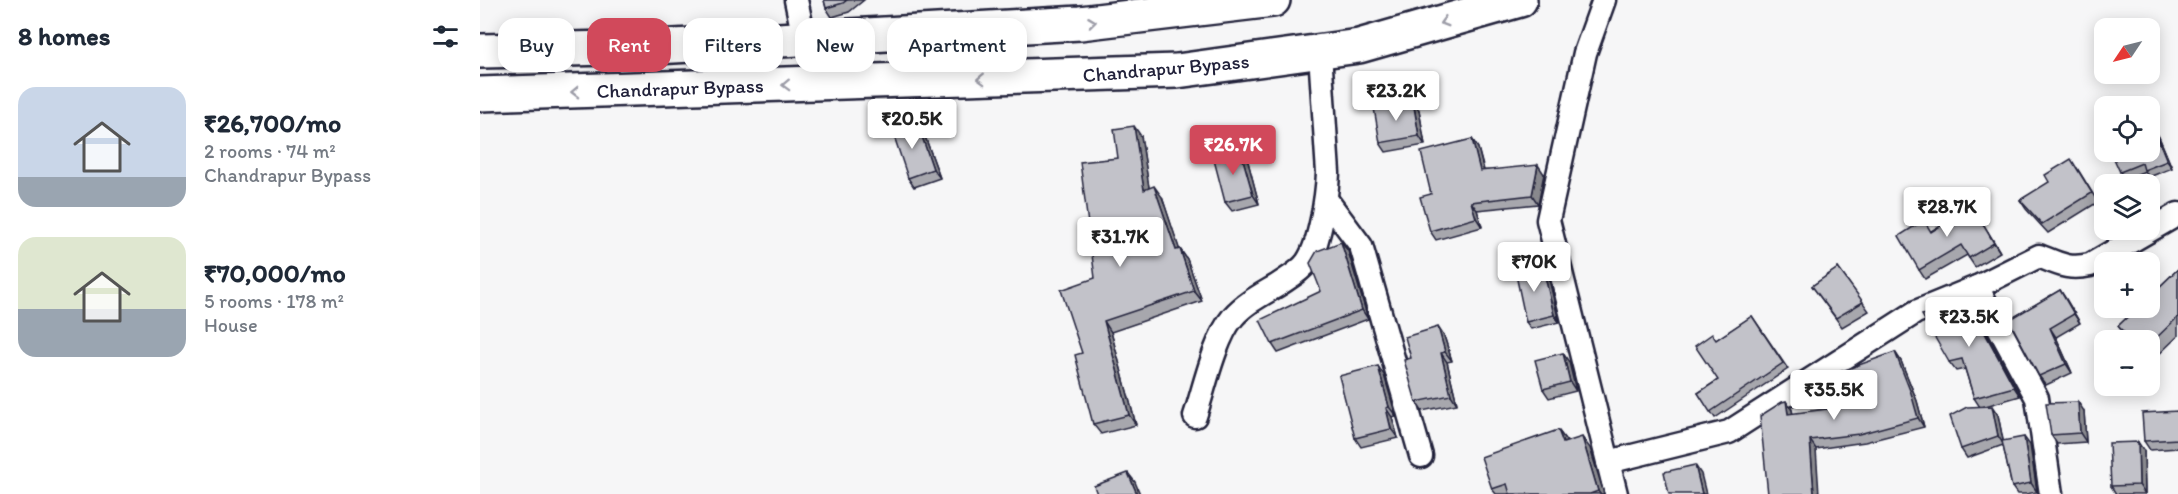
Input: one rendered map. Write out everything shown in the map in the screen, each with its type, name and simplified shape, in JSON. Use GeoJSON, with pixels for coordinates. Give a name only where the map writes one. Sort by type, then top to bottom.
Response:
{"type":"FeatureCollection","features":[{"type":"Feature","properties":{"kind":"highway"},"geometry":{"type":"LineString","coordinates":[[875,34],[1080,23],[1132,8],[1273,0]]}},
{"type":"Feature","properties":{"kind":"highway","name":"Chandrapur Bypass"},"geometry":{"type":"LineString","coordinates":[[480,94],[1152,73],[1359,46],[1520,0]]}},
{"type":"Feature","properties":{"kind":"highway"},"geometry":{"type":"LineString","coordinates":[[482,51],[656,47],[795,39]]}},
{"type":"Feature","properties":{"kind":"street"},"geometry":{"type":"LineString","coordinates":[[796,0],[800,18]]}},
{"type":"Feature","properties":{"kind":"street"},"geometry":{"type":"LineString","coordinates":[[1604,0],[1585,53],[1548,220],[1616,494]]}},
{"type":"Feature","properties":{"kind":"street"},"geometry":{"type":"LineString","coordinates":[[1195,416],[1222,334],[1233,317],[1247,305],[1295,274],[1314,251],[1326,199],[1328,173],[1320,52]]}},
{"type":"Feature","properties":{"kind":"street"},"geometry":{"type":"LineString","coordinates":[[1326,199],[1361,246],[1421,456]]}},
{"type":"Feature","properties":{"kind":"street"},"geometry":{"type":"LineString","coordinates":[[1608,462],[1729,432],[1916,312],[1977,287],[2039,256],[2062,266],[2076,269],[2090,265],[2178,214]]}},
{"type":"Feature","properties":{"kind":"street"},"geometry":{"type":"LineString","coordinates":[[1977,287],[2037,398],[2050,494]]}},
{"type":"Feature","properties":{"kind":"building"},"geometry":{"type":"Polygon","coordinates":[[[824,0],[847,0],[826,8],[824,0]]]}},
{"type":"Feature","properties":{"kind":"building"},"geometry":{"type":"Polygon","coordinates":[[[1413,101],[1419,136],[1380,143],[1374,108],[1413,101]]]}},
{"type":"Feature","properties":{"kind":"building"},"geometry":{"type":"Polygon","coordinates":[[[917,122],[933,169],[908,178],[892,130],[917,122]]]}},
{"type":"Feature","properties":{"kind":"building"},"geometry":{"type":"Polygon","coordinates":[[[1134,126],[1144,190],[1154,186],[1176,250],[1180,249],[1194,291],[1104,321],[1129,415],[1093,424],[1075,355],[1082,353],[1061,290],[1095,278],[1080,162],[1118,158],[1114,129],[1134,126]]]}},
{"type":"Feature","properties":{"kind":"building"},"geometry":{"type":"Polygon","coordinates":[[[1472,139],[1480,171],[1538,165],[1532,195],[1471,202],[1476,218],[1430,231],[1420,197],[1431,194],[1421,152],[1472,139]]]}},
{"type":"Feature","properties":{"kind":"building"},"geometry":{"type":"Polygon","coordinates":[[[2160,144],[2167,161],[2144,170],[2142,163],[2120,172],[2116,162],[2160,162],[2160,144]]]}},
{"type":"Feature","properties":{"kind":"building"},"geometry":{"type":"Polygon","coordinates":[[[1240,149],[1253,195],[1225,202],[1213,156],[1240,149]]]}},
{"type":"Feature","properties":{"kind":"building"},"geometry":{"type":"Polygon","coordinates":[[[2071,159],[2092,193],[2042,224],[2020,200],[2049,182],[2045,175],[2071,159]]]}},
{"type":"Feature","properties":{"kind":"building"},"geometry":{"type":"Polygon","coordinates":[[[1972,206],[1994,243],[1969,258],[1961,245],[1919,270],[1899,236],[1924,220],[1931,232],[1972,206]]]}},
{"type":"Feature","properties":{"kind":"building"},"geometry":{"type":"Polygon","coordinates":[[[1341,242],[1362,310],[1272,344],[1260,320],[1321,291],[1310,263],[1317,251],[1341,242]]]}},
{"type":"Feature","properties":{"kind":"building"},"geometry":{"type":"Polygon","coordinates":[[[1542,264],[1554,315],[1526,322],[1515,270],[1542,264]]]}},
{"type":"Feature","properties":{"kind":"building"},"geometry":{"type":"Polygon","coordinates":[[[1838,268],[1863,302],[1836,318],[1812,286],[1838,268]]]}},
{"type":"Feature","properties":{"kind":"building"},"geometry":{"type":"Polygon","coordinates":[[[2178,269],[2178,317],[2160,334],[2160,330],[2122,330],[2118,326],[2126,318],[2160,318],[2160,286],[2178,269]]]}},
{"type":"Feature","properties":{"kind":"building"},"geometry":{"type":"Polygon","coordinates":[[[2060,290],[2074,314],[2050,328],[2066,364],[2039,376],[2009,320],[2060,290]]]}},
{"type":"Feature","properties":{"kind":"building"},"geometry":{"type":"Polygon","coordinates":[[[1967,300],[2014,387],[1974,398],[1962,359],[1949,362],[1922,315],[1967,300]]]}},
{"type":"Feature","properties":{"kind":"building"},"geometry":{"type":"Polygon","coordinates":[[[1752,316],[1783,363],[1710,412],[1698,393],[1718,380],[1695,346],[1712,334],[1716,340],[1752,316]]]}},
{"type":"Feature","properties":{"kind":"building"},"geometry":{"type":"Polygon","coordinates":[[[1438,327],[1445,352],[1441,353],[1451,395],[1416,402],[1404,360],[1411,358],[1405,337],[1438,327]]]}},
{"type":"Feature","properties":{"kind":"building"},"geometry":{"type":"Polygon","coordinates":[[[1895,352],[1918,418],[1859,434],[1810,440],[1814,494],[1768,494],[1760,416],[1786,401],[1788,414],[1842,407],[1831,375],[1895,352]]]}},
{"type":"Feature","properties":{"kind":"building"},"geometry":{"type":"Polygon","coordinates":[[[1563,353],[1570,382],[1543,389],[1535,360],[1563,353]]]}},
{"type":"Feature","properties":{"kind":"building"},"geometry":{"type":"Polygon","coordinates":[[[1378,366],[1389,407],[1386,408],[1391,429],[1355,438],[1339,376],[1378,366]]]}},
{"type":"Feature","properties":{"kind":"building"},"geometry":{"type":"Polygon","coordinates":[[[2078,402],[2080,433],[2051,435],[2046,403],[2078,402]]]}},
{"type":"Feature","properties":{"kind":"building"},"geometry":{"type":"Polygon","coordinates":[[[1992,406],[1998,436],[1961,449],[1950,416],[1967,407],[1992,406]]]}},
{"type":"Feature","properties":{"kind":"building"},"geometry":{"type":"Polygon","coordinates":[[[2178,411],[2178,439],[2144,441],[2142,413],[2178,411]]]}},
{"type":"Feature","properties":{"kind":"building"},"geometry":{"type":"Polygon","coordinates":[[[1558,430],[1563,443],[1582,437],[1598,491],[1590,494],[1510,494],[1507,484],[1492,489],[1481,457],[1558,430]]]}},
{"type":"Feature","properties":{"kind":"building"},"geometry":{"type":"Polygon","coordinates":[[[2024,437],[2031,483],[2012,487],[2002,441],[2024,437]]]}},
{"type":"Feature","properties":{"kind":"building"},"geometry":{"type":"Polygon","coordinates":[[[2138,442],[2139,485],[2111,486],[2109,443],[2138,442]]]}},
{"type":"Feature","properties":{"kind":"building"},"geometry":{"type":"Polygon","coordinates":[[[1695,465],[1702,494],[1669,494],[1664,472],[1695,465]]]}},
{"type":"Feature","properties":{"kind":"building"},"geometry":{"type":"Polygon","coordinates":[[[1128,473],[1137,494],[1097,494],[1094,486],[1128,473]]]}}]}
